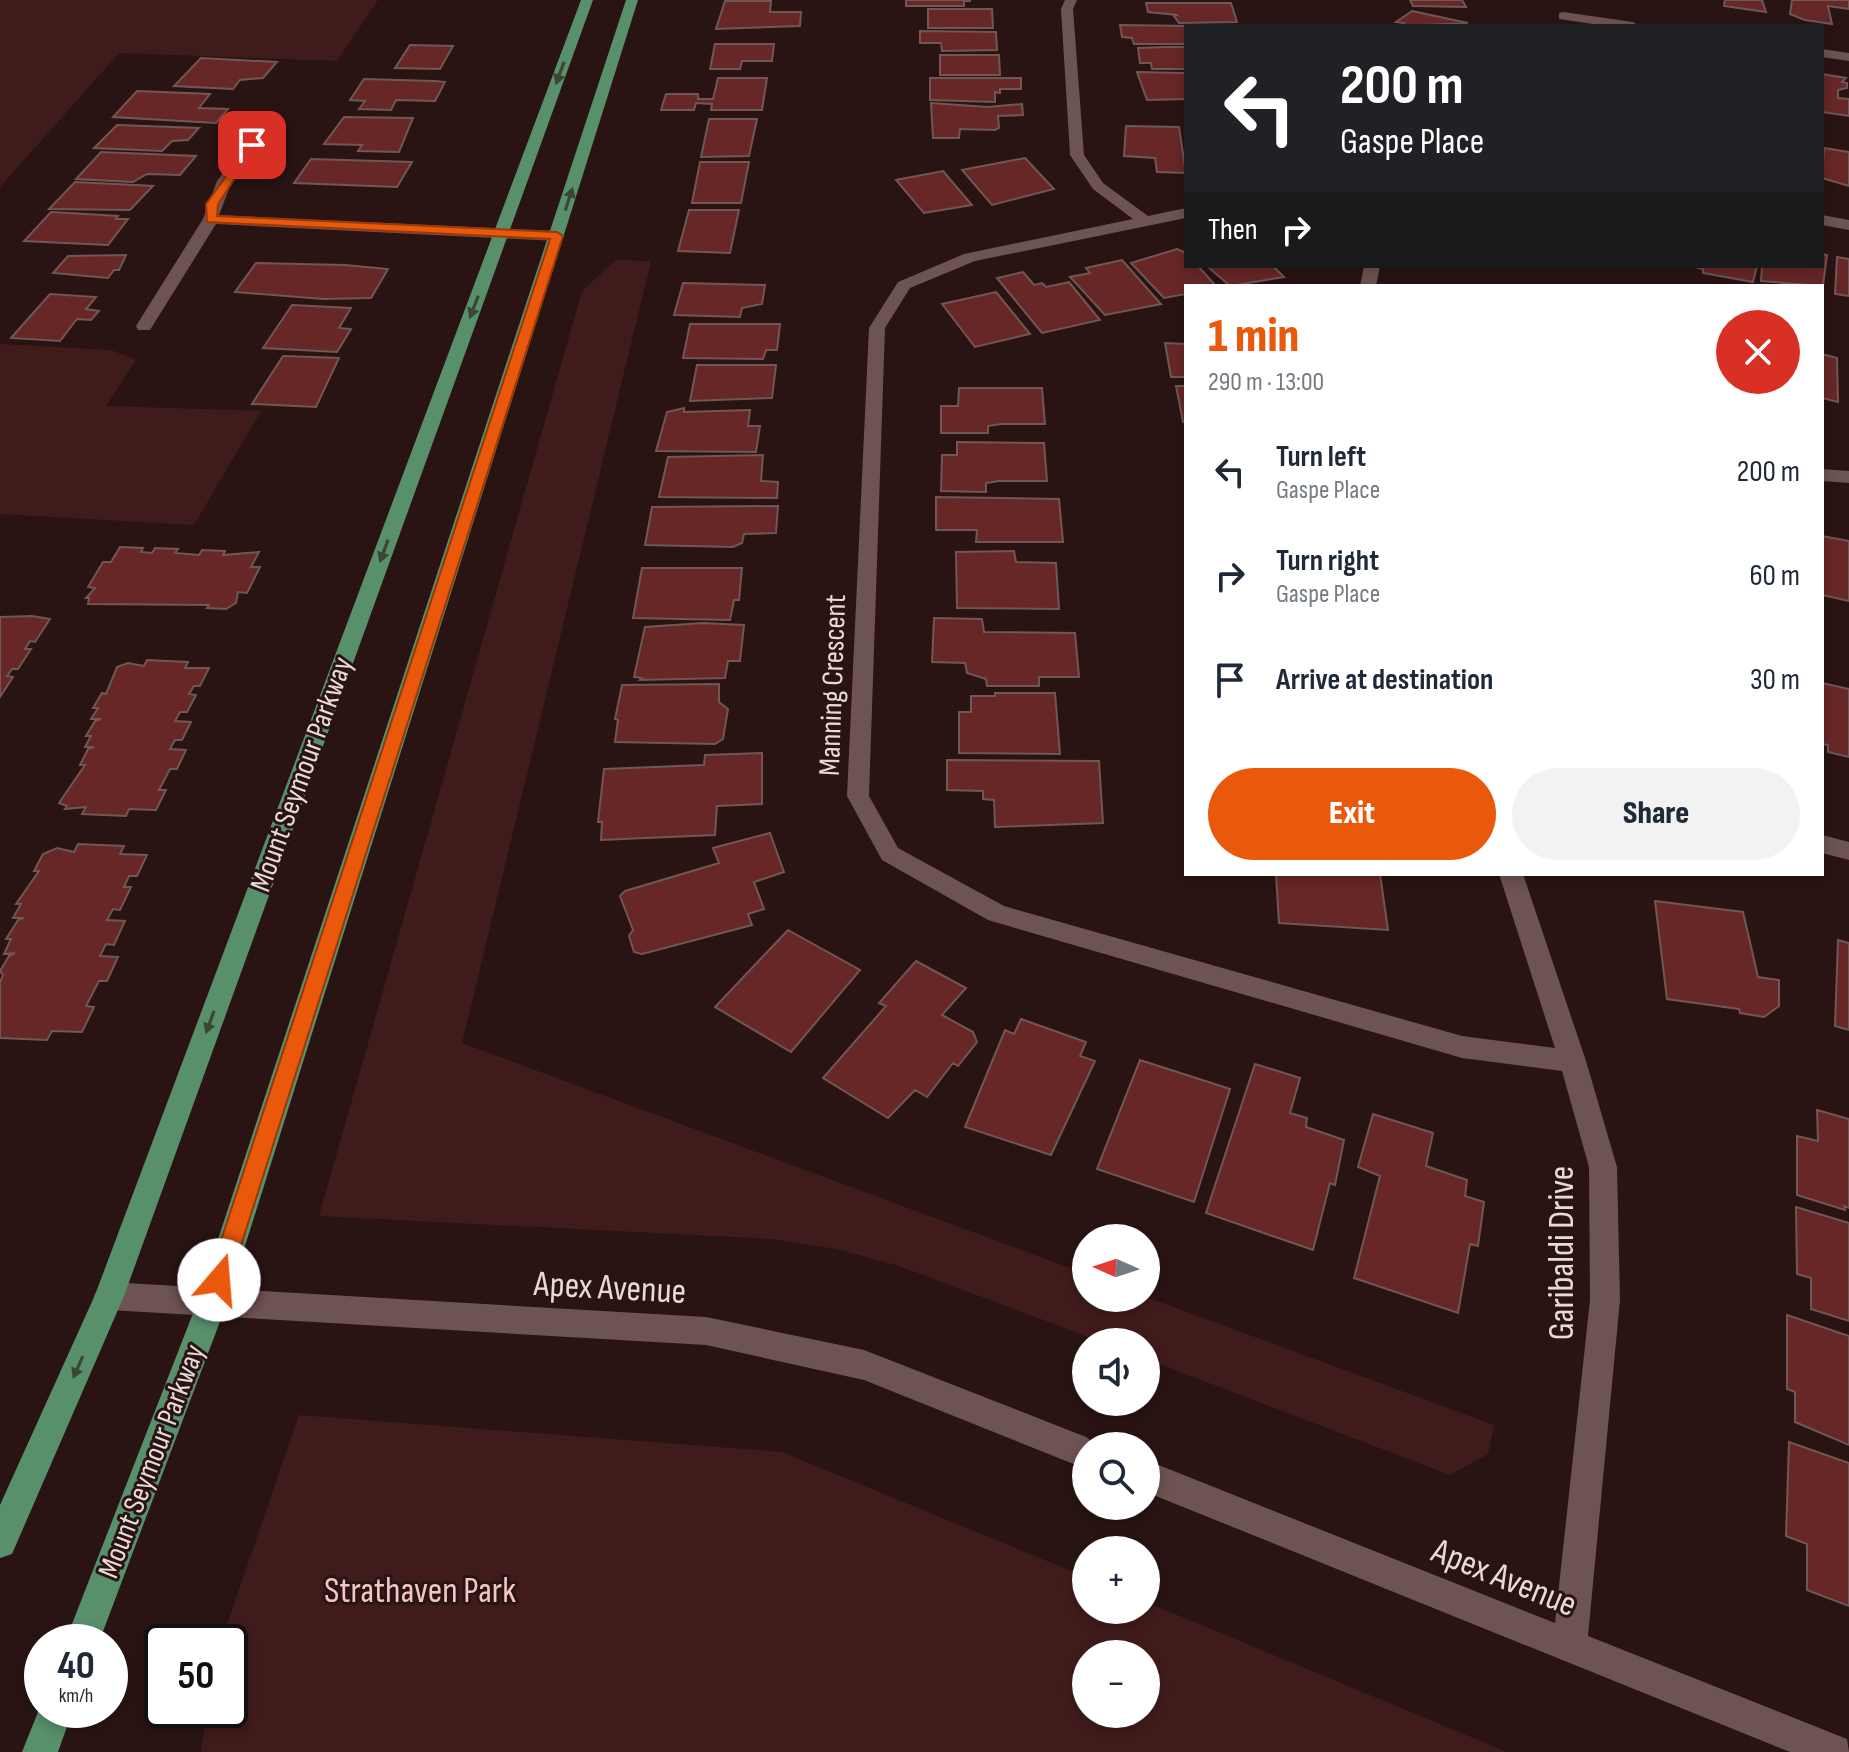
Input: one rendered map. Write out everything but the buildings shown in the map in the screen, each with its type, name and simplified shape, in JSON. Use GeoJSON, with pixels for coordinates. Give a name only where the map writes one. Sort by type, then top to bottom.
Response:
{"type":"FeatureCollection","features":[{"type":"Feature","properties":{"kind":"main road","name":"Mount Seymour Parkway"},"geometry":{"type":"LineString","coordinates":[[0,1542],[109,1296],[587,0]]}},
{"type":"Feature","properties":{"kind":"main road","name":"Mount Seymour Parkway"},"geometry":{"type":"LineString","coordinates":[[89,1624],[212,1303],[632,0]]}},
{"type":"Feature","properties":{"kind":"main road"},"geometry":{"type":"LineString","coordinates":[[40,1752],[49,1728]]}},
{"type":"Feature","properties":{"kind":"street"},"geometry":{"type":"LineString","coordinates":[[1071,0],[1067,9],[1077,155],[1098,186],[1142,219]]}},
{"type":"Feature","properties":{"kind":"street"},"geometry":{"type":"LineString","coordinates":[[1561,0],[1561,21],[1604,24]]}},
{"type":"Feature","properties":{"kind":"street"},"geometry":{"type":"LineString","coordinates":[[1824,53],[1849,57]]}},
{"type":"Feature","properties":{"kind":"street"},"geometry":{"type":"LineString","coordinates":[[144,326],[211,219],[216,196],[267,123]]}},
{"type":"Feature","properties":{"kind":"street","name":"Manning Crescent"},"geometry":{"type":"LineString","coordinates":[[1184,213],[1142,219],[970,257],[904,285],[877,328],[858,796],[890,854],[997,913],[1462,1047],[1573,1061]]}},
{"type":"Feature","properties":{"kind":"street"},"geometry":{"type":"LineString","coordinates":[[211,219],[557,236]]}},
{"type":"Feature","properties":{"kind":"street"},"geometry":{"type":"LineString","coordinates":[[1824,220],[1849,225]]}},
{"type":"Feature","properties":{"kind":"street"},"geometry":{"type":"LineString","coordinates":[[1824,475],[1849,477]]}},
{"type":"Feature","properties":{"kind":"street"},"geometry":{"type":"LineString","coordinates":[[1824,845],[1849,851]]}},
{"type":"Feature","properties":{"kind":"street","name":"Garibaldi Drive"},"geometry":{"type":"LineString","coordinates":[[1512,876],[1573,1061],[1603,1167],[1605,1300],[1570,1644]]}},
{"type":"Feature","properties":{"kind":"street","name":"Apex Avenue"},"geometry":{"type":"LineString","coordinates":[[109,1296],[706,1331],[864,1365],[1072,1447]]}},
{"type":"Feature","properties":{"kind":"street","name":"Apex Avenue"},"geometry":{"type":"LineString","coordinates":[[1160,1482],[1834,1752]]}},
{"type":"Feature","properties":{"kind":"green space"},"geometry":{"type":"Polygon","coordinates":[[[0,0],[378,0],[337,61],[119,53],[0,187],[0,0]]]}},
{"type":"Feature","properties":{"kind":"green space"},"geometry":{"type":"Polygon","coordinates":[[[616,260],[651,261],[462,1043],[1072,1269],[1072,1312],[1160,1312],[1160,1302],[1494,1425],[1488,1454],[1450,1475],[1160,1364],[1160,1328],[1072,1328],[1072,1331],[899,1266],[837,1249],[772,1239],[319,1216],[582,291],[616,260]]]}},
{"type":"Feature","properties":{"kind":"green space"},"geometry":{"type":"Polygon","coordinates":[[[0,344],[111,350],[136,360],[106,406],[261,411],[194,525],[0,514],[0,344]]]}},
{"type":"Feature","properties":{"kind":"green space","name":"Strathaven Park"},"geometry":{"type":"Polygon","coordinates":[[[299,1415],[782,1452],[1072,1571],[1072,1624],[1160,1624],[1160,1608],[1507,1752],[201,1752],[204,1728],[248,1728],[248,1624],[227,1624],[299,1415]]]}},
{"type":"Feature","properties":{"kind":"route"},"geometry":{"type":"LineString","coordinates":[[219,1280],[557,236],[234,223],[211,219],[212,204],[252,145]]}}]}
